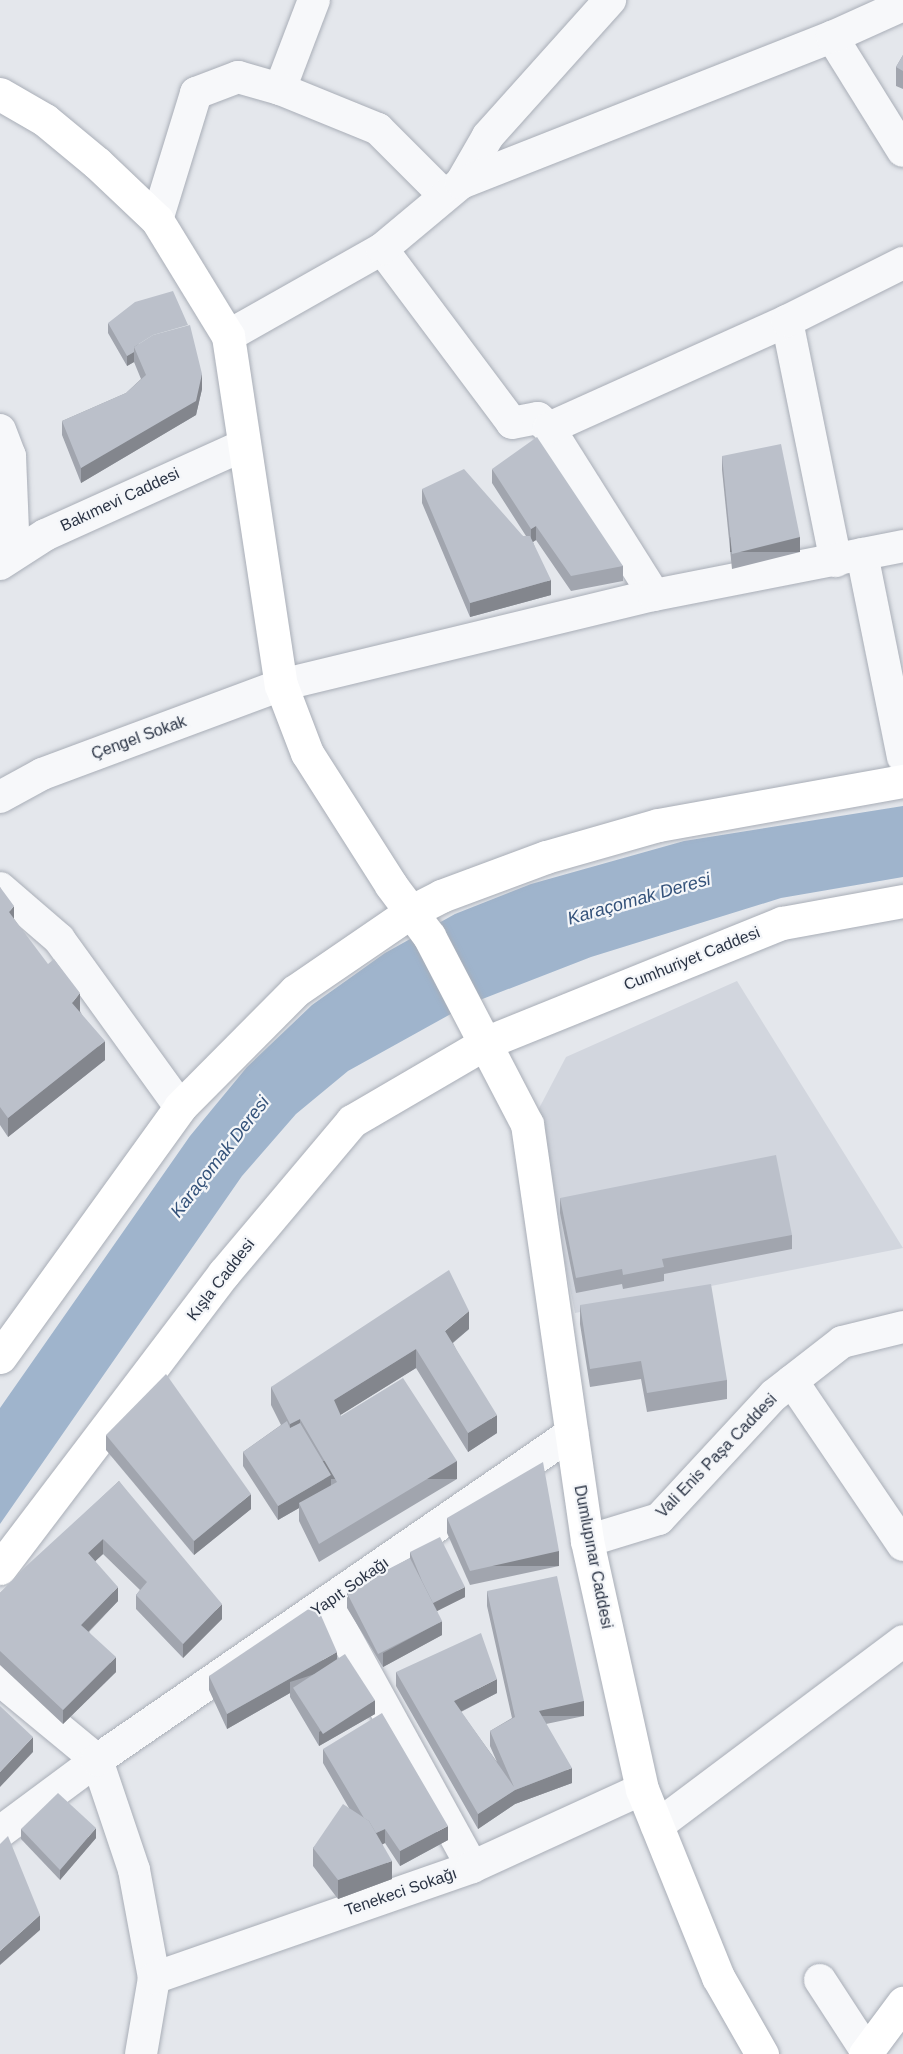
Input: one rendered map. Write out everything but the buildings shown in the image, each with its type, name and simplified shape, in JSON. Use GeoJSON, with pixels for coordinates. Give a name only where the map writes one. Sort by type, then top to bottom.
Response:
{"type":"FeatureCollection","features":[{"type":"Feature","properties":{"kind":"main road"},"geometry":{"type":"LineString","coordinates":[[0,94],[45,120],[97,163],[157,220],[228,336]]}},
{"type":"Feature","properties":{"kind":"main road","name":"Dumlupınar Caddesi"},"geometry":{"type":"LineString","coordinates":[[228,336],[280,685],[307,753],[412,911],[487,1042],[526,1124],[587,1541],[642,1789],[718,1977],[762,2054]]}},
{"type":"Feature","properties":{"kind":"main road"},"geometry":{"type":"LineString","coordinates":[[0,1357],[180,1107],[295,991],[412,911],[441,896],[546,857],[658,825],[903,781]]}},
{"type":"Feature","properties":{"kind":"main road","name":"Cumhuriyet Caddesi"},"geometry":{"type":"LineString","coordinates":[[487,1042],[782,923],[903,901]]}},
{"type":"Feature","properties":{"kind":"main road","name":"Kışla Caddesi"},"geometry":{"type":"LineString","coordinates":[[0,1568],[224,1273],[352,1121],[487,1042]]}},
{"type":"Feature","properties":{"kind":"main road"},"geometry":{"type":"LineString","coordinates":[[866,2053],[903,2003]]}},
{"type":"Feature","properties":{"kind":"street"},"geometry":{"type":"LineString","coordinates":[[280,89],[314,0]]}},
{"type":"Feature","properties":{"kind":"street"},"geometry":{"type":"LineString","coordinates":[[228,336],[382,249],[452,189],[488,135],[610,0]]}},
{"type":"Feature","properties":{"kind":"street"},"geometry":{"type":"LineString","coordinates":[[452,189],[832,37],[903,5]]}},
{"type":"Feature","properties":{"kind":"street"},"geometry":{"type":"LineString","coordinates":[[832,37],[903,152]]}},
{"type":"Feature","properties":{"kind":"street"},"geometry":{"type":"LineString","coordinates":[[157,220],[196,93],[238,77],[280,89],[378,129],[452,189]]}},
{"type":"Feature","properties":{"kind":"street"},"geometry":{"type":"LineString","coordinates":[[382,249],[512,423],[538,418],[549,428],[654,595]]}},
{"type":"Feature","properties":{"kind":"street"},"geometry":{"type":"LineString","coordinates":[[549,428],[787,321],[903,262]]}},
{"type":"Feature","properties":{"kind":"street"},"geometry":{"type":"LineString","coordinates":[[787,321],[903,757]]}},
{"type":"Feature","properties":{"kind":"street"},"geometry":{"type":"LineString","coordinates":[[0,430],[10,456],[7,559]]}},
{"type":"Feature","properties":{"kind":"street","name":"Bakımevi Caddesi"},"geometry":{"type":"LineString","coordinates":[[7,559],[150,485],[244,445]]}},
{"type":"Feature","properties":{"kind":"street","name":"Çengel Sokak"},"geometry":{"type":"LineString","coordinates":[[0,796],[42,774],[280,685],[654,595],[903,546]]}},
{"type":"Feature","properties":{"kind":"street"},"geometry":{"type":"LineString","coordinates":[[0,888],[59,939],[180,1107]]}},
{"type":"Feature","properties":{"kind":"street","name":"Vali Enis Paşa Caddesi"},"geometry":{"type":"LineString","coordinates":[[587,1541],[659,1519],[774,1395],[842,1342],[903,1327]]}},
{"type":"Feature","properties":{"kind":"street"},"geometry":{"type":"LineString","coordinates":[[792,1381],[903,1545]]}},
{"type":"Feature","properties":{"kind":"street","name":"Yapıt Sokağı"},"geometry":{"type":"LineString","coordinates":[[0,1832],[97,1760],[572,1433]]}},
{"type":"Feature","properties":{"kind":"street"},"geometry":{"type":"LineString","coordinates":[[327,1603],[472,1867]]}},
{"type":"Feature","properties":{"kind":"street"},"geometry":{"type":"LineString","coordinates":[[657,1826],[903,1641]]}},
{"type":"Feature","properties":{"kind":"street"},"geometry":{"type":"LineString","coordinates":[[0,1680],[97,1760],[134,1870],[154,1978],[141,2054]]}},
{"type":"Feature","properties":{"kind":"street","name":"Tenekeci Sokağı"},"geometry":{"type":"LineString","coordinates":[[154,1978],[472,1867],[642,1789]]}},
{"type":"Feature","properties":{"kind":"street"},"geometry":{"type":"LineString","coordinates":[[820,1980],[866,2053]]}},
{"type":"Feature","properties":{"kind":"shaded area"},"geometry":{"type":"Polygon","coordinates":[[[737,981],[903,1248],[575,1313],[535,1116],[566,1057],[737,981]]]}},
{"type":"Feature","properties":{"kind":"water","name":"Karaçomak Deresi"},"geometry":{"type":"Polygon","coordinates":[[[903,806],[903,877],[781,898],[591,957],[467,1005],[348,1071],[296,1114],[242,1176],[0,1524],[0,1408],[190,1136],[247,1067],[312,1005],[385,953],[455,914],[531,884],[684,841],[903,806]]]}}]}
